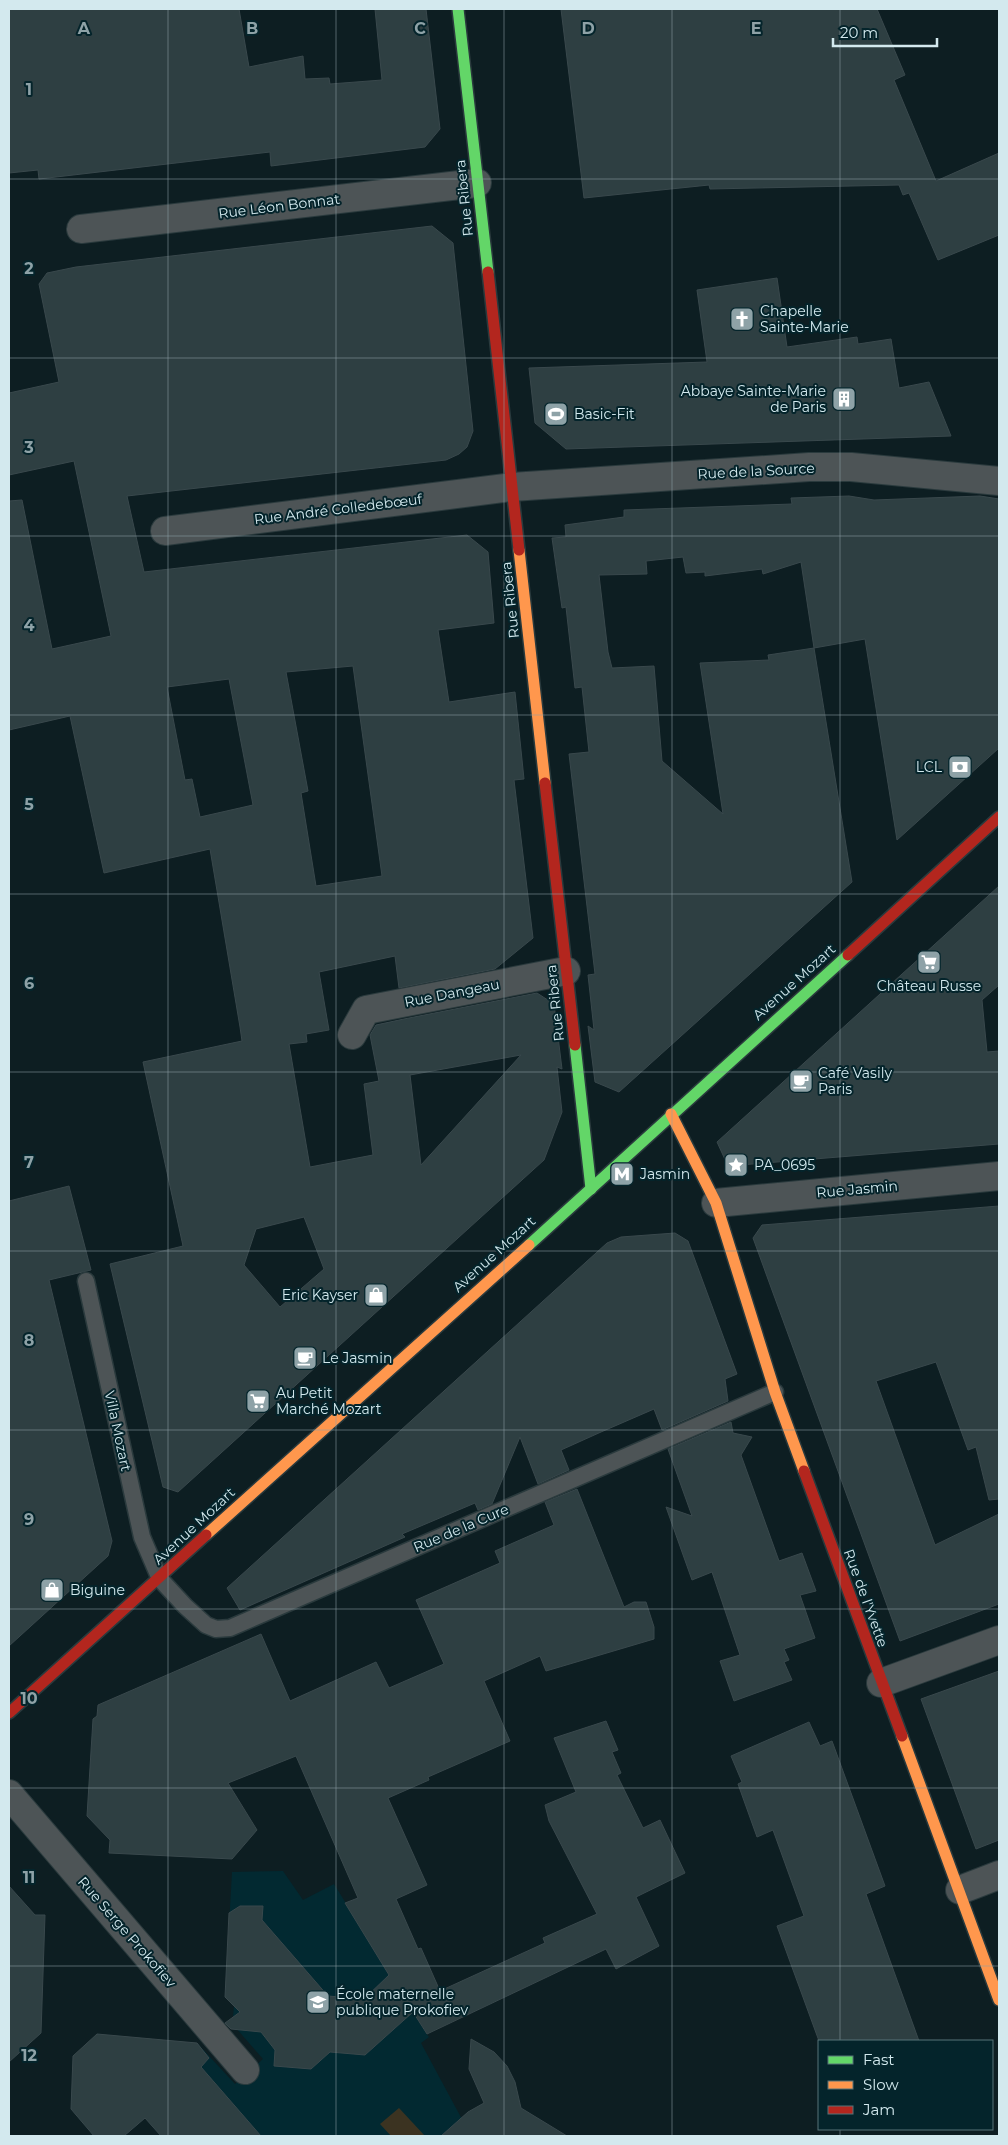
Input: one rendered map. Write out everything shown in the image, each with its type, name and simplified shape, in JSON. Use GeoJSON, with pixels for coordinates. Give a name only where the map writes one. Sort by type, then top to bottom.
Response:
{"type":"FeatureCollection","features":[{"type":"Feature","properties":{"kind":"street","name":"Rue Ribera"},"geometry":{"type":"LineString","coordinates":[[458,9],[591,1189]]}},
{"type":"Feature","properties":{"kind":"street","name":"Rue Léon Bonnat"},"geometry":{"type":"LineString","coordinates":[[81,229],[477,183]]}},
{"type":"Feature","properties":{"kind":"street","name":"Rue de la Source"},"geometry":{"type":"LineString","coordinates":[[512,487],[817,467],[851,467],[999,481]]}},
{"type":"Feature","properties":{"kind":"street","name":"Rue André Colledebœuf"},"geometry":{"type":"LineString","coordinates":[[165,531],[512,487]]}},
{"type":"Feature","properties":{"kind":"street","name":"Avenue Mozart"},"geometry":{"type":"LineString","coordinates":[[9,1713],[404,1355],[591,1189],[999,817]]}},
{"type":"Feature","properties":{"kind":"street","name":"Rue Dangeau"},"geometry":{"type":"LineString","coordinates":[[352,1035],[366,1010],[566,970]]}},
{"type":"Feature","properties":{"kind":"street","name":"Rue de l'Yvette"},"geometry":{"type":"LineString","coordinates":[[672,1114],[716,1202],[775,1392],[999,2000]]}},
{"type":"Feature","properties":{"kind":"street","name":"Rue Jasmin"},"geometry":{"type":"LineString","coordinates":[[716,1202],[999,1176]]}},
{"type":"Feature","properties":{"kind":"street"},"geometry":{"type":"LineString","coordinates":[[881,1683],[999,1640]]}},
{"type":"Feature","properties":{"kind":"street","name":"Rue Serge Prokofiev"},"geometry":{"type":"LineString","coordinates":[[9,1794],[245,2070]]}},
{"type":"Feature","properties":{"kind":"street"},"geometry":{"type":"LineString","coordinates":[[960,1890],[999,1875]]}},
{"type":"Feature","properties":{"kind":"lane","name":"Villa Mozart"},"geometry":{"type":"LineString","coordinates":[[86,1281],[136,1513],[142,1537],[160,1578]]}},
{"type":"Feature","properties":{"kind":"lane","name":"Rue de la Cure"},"geometry":{"type":"LineString","coordinates":[[160,1578],[206,1625],[216,1629],[230,1628],[775,1392]]}},
{"type":"Feature","properties":{"kind":"shaded area","name":"École maternelle publique Prokofiev"},"geometry":{"type":"Polygon","coordinates":[[[283,1871],[303,1900],[334,1884],[429,2037],[421,2043],[471,2136],[161,2136],[145,2118],[124,2136],[94,2136],[71,2109],[72,2094],[97,2034],[130,2037],[139,2047],[197,2043],[235,2084],[263,2059],[229,2020],[233,2017],[234,2006],[225,1997],[232,1872],[283,1871]]]}},
{"type":"Feature","properties":{"kind":"shaded area"},"geometry":{"type":"Polygon","coordinates":[[[399,2108],[425,2136],[391,2136],[380,2124],[399,2108]]]}},
{"type":"Feature","properties":{"kind":"building"},"geometry":{"type":"Polygon","coordinates":[[[9,9],[239,9],[249,67],[303,56],[305,79],[329,78],[330,84],[382,80],[375,9],[426,9],[440,129],[425,147],[271,166],[270,152],[39,179],[38,170],[9,173],[9,9]]]}},
{"type":"Feature","properties":{"kind":"building"},"geometry":{"type":"Polygon","coordinates":[[[561,9],[877,9],[905,75],[894,80],[936,181],[999,153],[999,235],[938,260],[909,193],[903,195],[899,185],[710,189],[709,185],[584,198],[561,9]]]}},
{"type":"Feature","properties":{"kind":"building"},"geometry":{"type":"Polygon","coordinates":[[[432,226],[453,243],[473,431],[467,447],[459,454],[446,460],[127,496],[144,572],[467,535],[488,552],[494,623],[438,630],[449,702],[515,692],[524,779],[514,780],[533,938],[495,969],[399,988],[395,956],[319,972],[329,1030],[306,1034],[307,1042],[289,1044],[310,1167],[373,1155],[364,1084],[379,1081],[370,1035],[376,1025],[537,993],[554,1004],[562,1069],[557,1067],[562,1112],[544,1160],[178,1492],[163,1487],[110,1264],[183,1246],[143,1062],[242,1041],[210,849],[104,873],[70,716],[9,730],[9,501],[22,500],[52,649],[111,636],[74,461],[9,475],[9,393],[59,382],[39,284],[47,273],[76,267],[432,226]],[[353,666],[286,672],[308,791],[301,793],[316,886],[382,876],[353,666]],[[229,679],[167,687],[185,780],[192,779],[200,817],[253,805],[229,679]],[[521,1055],[410,1075],[421,1165],[521,1055]],[[304,1217],[256,1229],[244,1265],[280,1307],[324,1269],[304,1217]]]}},
{"type":"Feature","properties":{"kind":"building"},"geometry":{"type":"Polygon","coordinates":[[[777,278],[787,347],[857,337],[858,344],[891,339],[899,388],[929,382],[951,436],[566,449],[535,423],[529,368],[707,362],[697,290],[777,278]]]}},
{"type":"Feature","properties":{"kind":"building"},"geometry":{"type":"Polygon","coordinates":[[[849,496],[874,500],[980,496],[999,499],[999,748],[897,840],[865,639],[814,648],[852,882],[619,1092],[595,1082],[588,1026],[594,1030],[588,975],[595,974],[569,754],[589,752],[582,687],[575,688],[566,607],[562,608],[552,538],[566,537],[565,525],[624,517],[624,510],[792,504],[791,498],[849,496]],[[683,557],[646,561],[647,574],[599,575],[608,652],[612,668],[654,666],[662,761],[723,814],[700,663],[769,660],[768,655],[814,648],[801,562],[763,574],[762,569],[705,576],[705,572],[686,573],[683,557]]]}},
{"type":"Feature","properties":{"kind":"building"},"geometry":{"type":"Polygon","coordinates":[[[999,886],[999,985],[982,1000],[987,1052],[999,1051],[999,1144],[728,1166],[717,1142],[999,886]]]}},
{"type":"Feature","properties":{"kind":"building"},"geometry":{"type":"Polygon","coordinates":[[[69,1186],[91,1270],[49,1280],[112,1541],[108,1556],[9,1646],[9,1201],[69,1186]]]}},
{"type":"Feature","properties":{"kind":"building"},"geometry":{"type":"Polygon","coordinates":[[[999,1206],[999,1499],[989,1500],[976,1447],[968,1450],[936,1362],[876,1381],[935,1545],[999,1514],[999,1604],[900,1641],[753,1238],[762,1225],[999,1206]]]}},
{"type":"Feature","properties":{"kind":"building"},"geometry":{"type":"Polygon","coordinates":[[[675,1233],[688,1241],[737,1374],[725,1379],[728,1401],[662,1430],[654,1409],[601,1432],[561,1450],[569,1470],[538,1484],[520,1437],[492,1504],[478,1510],[475,1503],[402,1534],[405,1537],[240,1610],[227,1588],[607,1243],[621,1237],[675,1233]]]}},
{"type":"Feature","properties":{"kind":"building"},"geometry":{"type":"Polygon","coordinates":[[[731,1422],[733,1433],[752,1437],[741,1455],[779,1561],[802,1553],[816,1591],[800,1595],[815,1638],[784,1649],[789,1660],[784,1662],[792,1680],[734,1701],[720,1661],[740,1655],[712,1572],[692,1580],[666,1507],[692,1516],[668,1449],[731,1422]]]}},
{"type":"Feature","properties":{"kind":"building"},"geometry":{"type":"Polygon","coordinates":[[[577,1489],[624,1607],[634,1602],[646,1602],[654,1627],[654,1639],[546,1671],[540,1656],[484,1681],[510,1741],[428,1777],[429,1780],[388,1798],[427,1885],[396,1899],[418,1949],[421,1948],[440,1991],[545,1943],[543,1938],[597,1914],[549,1821],[545,1805],[576,1792],[554,1738],[606,1721],[618,1750],[612,1752],[621,1773],[617,1775],[643,1828],[660,1820],[685,1873],[636,1897],[659,1946],[616,1969],[606,1949],[427,2034],[413,2012],[365,2055],[330,2052],[311,2069],[274,2066],[275,2050],[261,2032],[231,2029],[225,2023],[240,2012],[225,1997],[229,1913],[240,1906],[263,1906],[262,1920],[328,1996],[364,1999],[389,1975],[345,1903],[358,1898],[296,1756],[228,1783],[257,1830],[232,1859],[109,1853],[110,1840],[87,1816],[93,1719],[97,1716],[98,1705],[261,1634],[290,1701],[376,1662],[389,1688],[444,1664],[416,1600],[500,1563],[495,1551],[554,1525],[545,1502],[577,1489]]]}},
{"type":"Feature","properties":{"kind":"building"},"geometry":{"type":"Polygon","coordinates":[[[999,1671],[999,1840],[976,1849],[921,1699],[999,1671]]]}},
{"type":"Feature","properties":{"kind":"building"},"geometry":{"type":"Polygon","coordinates":[[[809,1722],[820,1746],[832,1741],[885,1886],[866,1894],[919,2040],[819,2040],[777,1926],[804,1916],[773,1830],[757,1837],[738,1784],[742,1782],[731,1756],[809,1722]]]}},
{"type":"Feature","properties":{"kind":"building"},"geometry":{"type":"Polygon","coordinates":[[[9,1886],[35,1915],[45,1915],[41,2033],[9,2062],[9,1886]]]}},
{"type":"Feature","properties":{"kind":"building"},"geometry":{"type":"Polygon","coordinates":[[[97,2034],[197,2043],[209,2058],[201,2067],[261,2136],[161,2136],[145,2118],[124,2136],[94,2136],[71,2109],[73,2056],[97,2034]]]}},
{"type":"Feature","properties":{"kind":"building"},"geometry":{"type":"Polygon","coordinates":[[[471,2039],[494,2052],[507,2066],[515,2082],[521,2108],[567,2136],[441,2136],[468,2112],[484,2103],[469,2069],[471,2039]]]}},
{"type":"Feature","properties":{"kind":"traffic: fast"},"geometry":{"type":"LineString","coordinates":[[458,9],[488,272]]}},
{"type":"Feature","properties":{"kind":"traffic: fast"},"geometry":{"type":"LineString","coordinates":[[529,1245],[848,955]]}},
{"type":"Feature","properties":{"kind":"traffic: fast"},"geometry":{"type":"LineString","coordinates":[[575,1045],[591,1189]]}},
{"type":"Feature","properties":{"kind":"traffic: slow"},"geometry":{"type":"LineString","coordinates":[[519,550],[545,783]]}},
{"type":"Feature","properties":{"kind":"traffic: slow"},"geometry":{"type":"LineString","coordinates":[[671,1114],[716,1203],[775,1392],[804,1471]]}},
{"type":"Feature","properties":{"kind":"traffic: slow"},"geometry":{"type":"LineString","coordinates":[[206,1535],[529,1245]]}},
{"type":"Feature","properties":{"kind":"traffic: slow"},"geometry":{"type":"LineString","coordinates":[[902,1736],[999,2000]]}},
{"type":"Feature","properties":{"kind":"traffic: jam"},"geometry":{"type":"LineString","coordinates":[[488,272],[519,550]]}},
{"type":"Feature","properties":{"kind":"traffic: jam"},"geometry":{"type":"LineString","coordinates":[[545,783],[575,1045]]}},
{"type":"Feature","properties":{"kind":"traffic: jam"},"geometry":{"type":"LineString","coordinates":[[848,955],[999,817]]}},
{"type":"Feature","properties":{"kind":"traffic: jam"},"geometry":{"type":"LineString","coordinates":[[804,1471],[902,1736]]}},
{"type":"Feature","properties":{"kind":"traffic: jam"},"geometry":{"type":"LineString","coordinates":[[9,1713],[206,1535]]}},
{"type":"Feature","properties":{"kind":"place","name":"Chapelle Sainte-Marie"},"geometry":{"type":"Point","coordinates":[742,319]}},
{"type":"Feature","properties":{"kind":"place","name":"Abbaye Sainte-Marie de Paris"},"geometry":{"type":"Point","coordinates":[844,399]}},
{"type":"Feature","properties":{"kind":"place","name":"Basic-Fit"},"geometry":{"type":"Point","coordinates":[556,414]}},
{"type":"Feature","properties":{"kind":"place","name":"LCL"},"geometry":{"type":"Point","coordinates":[960,767]}},
{"type":"Feature","properties":{"kind":"place","name":"Château Russe"},"geometry":{"type":"Point","coordinates":[929,962]}},
{"type":"Feature","properties":{"kind":"place","name":"Café Vasily Paris"},"geometry":{"type":"Point","coordinates":[801,1081]}},
{"type":"Feature","properties":{"kind":"place","name":"PA_0695"},"geometry":{"type":"Point","coordinates":[736,1165]}},
{"type":"Feature","properties":{"kind":"place","name":"Jasmin"},"geometry":{"type":"Point","coordinates":[622,1174]}},
{"type":"Feature","properties":{"kind":"place","name":"Eric Kayser"},"geometry":{"type":"Point","coordinates":[376,1295]}},
{"type":"Feature","properties":{"kind":"place","name":"Le Jasmin"},"geometry":{"type":"Point","coordinates":[305,1358]}},
{"type":"Feature","properties":{"kind":"place","name":"Au Petit Marché Mozart"},"geometry":{"type":"Point","coordinates":[258,1401]}},
{"type":"Feature","properties":{"kind":"place","name":"Biguine"},"geometry":{"type":"Point","coordinates":[52,1590]}},
{"type":"Feature","properties":{"kind":"place","name":"École maternelle publique Prokofiev"},"geometry":{"type":"Point","coordinates":[318,2002]}}]}
